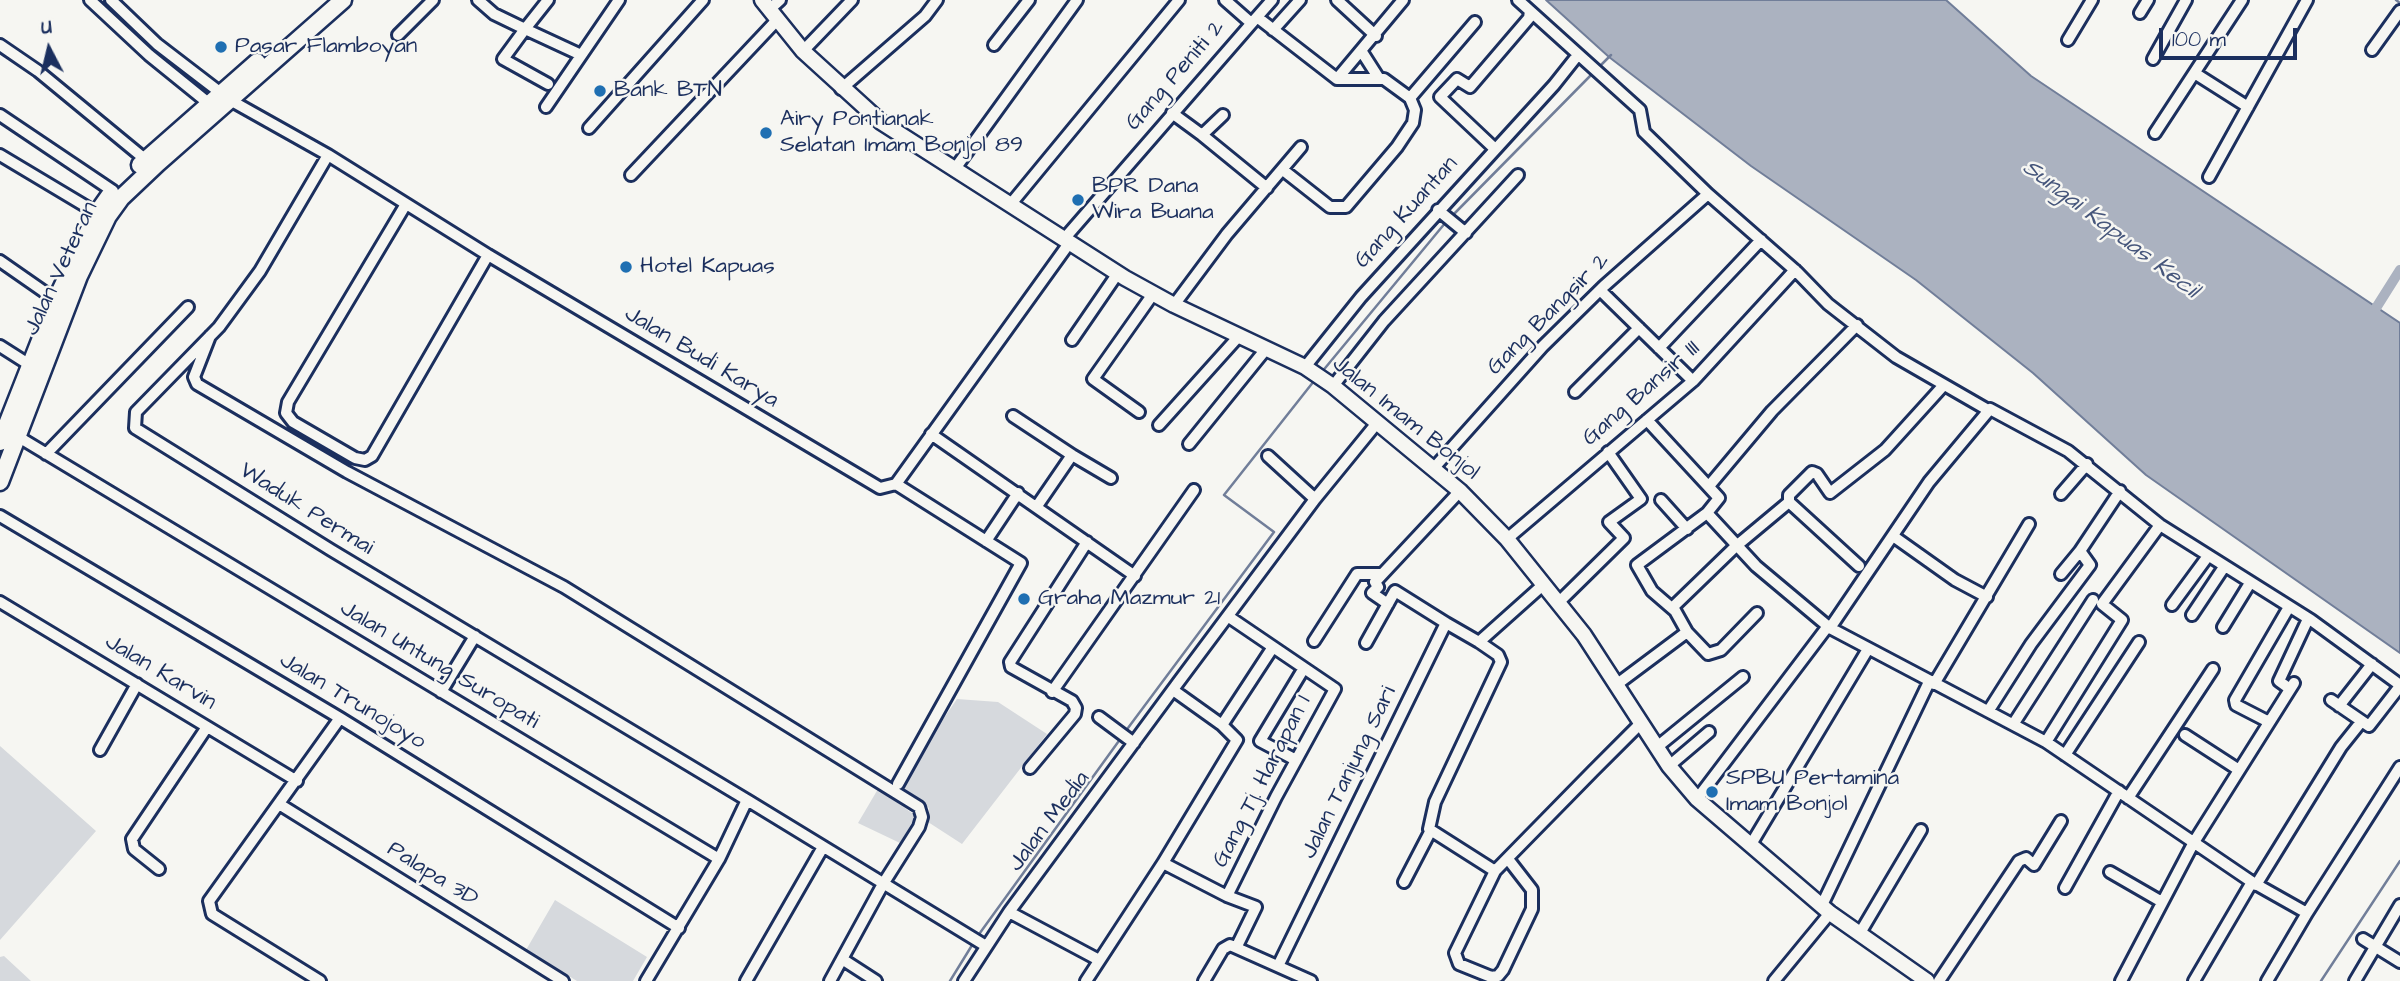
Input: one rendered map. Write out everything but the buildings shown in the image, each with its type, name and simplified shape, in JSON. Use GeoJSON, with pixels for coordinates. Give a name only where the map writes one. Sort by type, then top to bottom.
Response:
{"type":"FeatureCollection","features":[{"type":"Feature","properties":{"kind":"highway"},"geometry":{"type":"LineString","coordinates":[[219,102],[327,0]]}},
{"type":"Feature","properties":{"kind":"highway"},"geometry":{"type":"LineString","coordinates":[[219,102],[343,0]]}},
{"type":"Feature","properties":{"kind":"highway","name":"Jalan Veteran"},"geometry":{"type":"LineString","coordinates":[[0,482],[17,436],[34,368],[56,300],[97,213],[113,191],[146,160],[219,102]]}},
{"type":"Feature","properties":{"kind":"highway","name":"Jalan Veteran"},"geometry":{"type":"LineString","coordinates":[[0,442],[108,216],[121,198],[219,102]]}},
{"type":"Feature","properties":{"kind":"main road","name":"Jalan Imam Bonjol"},"geometry":{"type":"LineString","coordinates":[[773,7],[803,51],[841,89],[881,122],[1153,294],[1306,368],[1331,385],[1460,491],[1507,539],[1559,601],[1669,766],[1697,799],[1826,909],[1927,981]]}},
{"type":"Feature","properties":{"kind":"street"},"geometry":{"type":"LineString","coordinates":[[90,0],[219,102]]}},
{"type":"Feature","properties":{"kind":"street"},"geometry":{"type":"LineString","coordinates":[[111,0],[219,102]]}},
{"type":"Feature","properties":{"kind":"street"},"geometry":{"type":"LineString","coordinates":[[398,35],[433,0]]}},
{"type":"Feature","properties":{"kind":"street"},"geometry":{"type":"LineString","coordinates":[[478,0],[494,14],[579,54]]}},
{"type":"Feature","properties":{"kind":"street"},"geometry":{"type":"LineString","coordinates":[[548,0],[503,59],[548,84]]}},
{"type":"Feature","properties":{"kind":"street"},"geometry":{"type":"LineString","coordinates":[[545,107],[618,0]]}},
{"type":"Feature","properties":{"kind":"street"},"geometry":{"type":"LineString","coordinates":[[589,128],[703,0]]}},
{"type":"Feature","properties":{"kind":"street"},"geometry":{"type":"LineString","coordinates":[[803,51],[852,0]]}},
{"type":"Feature","properties":{"kind":"street"},"geometry":{"type":"LineString","coordinates":[[841,89],[925,16],[937,0]]}},
{"type":"Feature","properties":{"kind":"street"},"geometry":{"type":"LineString","coordinates":[[993,45],[1028,0]]}},
{"type":"Feature","properties":{"kind":"street"},"geometry":{"type":"LineString","coordinates":[[954,170],[1077,0]]}},
{"type":"Feature","properties":{"kind":"street"},"geometry":{"type":"LineString","coordinates":[[1010,205],[1178,0]]}},
{"type":"Feature","properties":{"kind":"street"},"geometry":{"type":"LineString","coordinates":[[1225,0],[1253,20],[1272,0]]}},
{"type":"Feature","properties":{"kind":"street"},"geometry":{"type":"LineString","coordinates":[[1273,30],[1300,0]]}},
{"type":"Feature","properties":{"kind":"street"},"geometry":{"type":"LineString","coordinates":[[1337,0],[1376,36]]}},
{"type":"Feature","properties":{"kind":"street"},"geometry":{"type":"LineString","coordinates":[[1337,79],[1376,36],[1403,0]]}},
{"type":"Feature","properties":{"kind":"street"},"geometry":{"type":"LineString","coordinates":[[1518,0],[1640,110],[1644,132],[1705,196],[1761,240],[1828,304],[1896,358],[1988,410],[2027,426],[2087,464],[2161,525],[2308,619],[2372,664],[2400,685],[2372,724],[2361,722],[2335,703],[2372,664]]}},
{"type":"Feature","properties":{"kind":"street"},"geometry":{"type":"LineString","coordinates":[[2068,40],[2092,0]]}},
{"type":"Feature","properties":{"kind":"street"},"geometry":{"type":"LineString","coordinates":[[2140,13],[2148,0]]}},
{"type":"Feature","properties":{"kind":"street"},"geometry":{"type":"LineString","coordinates":[[2153,59],[2186,0]]}},
{"type":"Feature","properties":{"kind":"street"},"geometry":{"type":"LineString","coordinates":[[2155,133],[2242,0]]}},
{"type":"Feature","properties":{"kind":"street"},"geometry":{"type":"LineString","coordinates":[[2209,177],[2307,0]]}},
{"type":"Feature","properties":{"kind":"street"},"geometry":{"type":"LineString","coordinates":[[631,175],[773,7]]}},
{"type":"Feature","properties":{"kind":"street"},"geometry":{"type":"LineString","coordinates":[[1494,148],[1440,97],[1457,79],[1470,87],[1529,18],[1530,11]]}},
{"type":"Feature","properties":{"kind":"street"},"geometry":{"type":"LineString","coordinates":[[2372,50],[2400,11]]}},
{"type":"Feature","properties":{"kind":"street","name":"Gang Peniti 2"},"geometry":{"type":"LineString","coordinates":[[1067,240],[1253,20],[1273,30],[1337,79]]}},
{"type":"Feature","properties":{"kind":"street"},"geometry":{"type":"LineString","coordinates":[[1410,97],[1475,22]]}},
{"type":"Feature","properties":{"kind":"street"},"geometry":{"type":"LineString","coordinates":[[0,45],[38,71],[146,160]]}},
{"type":"Feature","properties":{"kind":"street"},"geometry":{"type":"LineString","coordinates":[[1283,170],[1330,207],[1346,207],[1384,165],[1413,123],[1415,110],[1410,97],[1378,77],[1362,52]]}},
{"type":"Feature","properties":{"kind":"street","name":"Gang Kuantan"},"geometry":{"type":"LineString","coordinates":[[1306,368],[1361,297],[1441,212],[1494,148],[1547,93],[1577,56]]}},
{"type":"Feature","properties":{"kind":"street"},"geometry":{"type":"LineString","coordinates":[[2196,74],[2249,107]]}},
{"type":"Feature","properties":{"kind":"street"},"geometry":{"type":"LineString","coordinates":[[1337,79],[1378,77]]}},
{"type":"Feature","properties":{"kind":"street","name":"Jalan Budi Karya"},"geometry":{"type":"LineString","coordinates":[[219,102],[328,155],[488,255],[871,485],[885,489],[896,484]]}},
{"type":"Feature","properties":{"kind":"street"},"geometry":{"type":"LineString","coordinates":[[1172,113],[1267,188]]}},
{"type":"Feature","properties":{"kind":"street"},"geometry":{"type":"LineString","coordinates":[[1202,135],[1223,114]]}},
{"type":"Feature","properties":{"kind":"street"},"geometry":{"type":"LineString","coordinates":[[0,115],[113,191]]}},
{"type":"Feature","properties":{"kind":"street"},"geometry":{"type":"LineString","coordinates":[[1174,305],[1227,234],[1301,147]]}},
{"type":"Feature","properties":{"kind":"street"},"geometry":{"type":"LineString","coordinates":[[0,155],[97,213]]}},
{"type":"Feature","properties":{"kind":"street","name":"Waduk Permai"},"geometry":{"type":"LineString","coordinates":[[328,155],[260,271],[210,336],[136,412],[135,428],[985,945]]}},
{"type":"Feature","properties":{"kind":"street"},"geometry":{"type":"LineString","coordinates":[[1331,385],[1464,231],[1518,175]]}},
{"type":"Feature","properties":{"kind":"street","name":"Gang Bangsir 2"},"geometry":{"type":"LineString","coordinates":[[1433,469],[1543,346],[1600,290],[1705,196]]}},
{"type":"Feature","properties":{"kind":"street"},"geometry":{"type":"LineString","coordinates":[[406,204],[288,402],[286,413],[293,422],[355,458],[365,460],[372,456],[488,255]]}},
{"type":"Feature","properties":{"kind":"street"},"geometry":{"type":"LineString","coordinates":[[1441,212],[1464,231]]}},
{"type":"Feature","properties":{"kind":"street"},"geometry":{"type":"LineString","coordinates":[[898,784],[1021,564],[896,484],[1067,240]]}},
{"type":"Feature","properties":{"kind":"street"},"geometry":{"type":"LineString","coordinates":[[1659,348],[1761,240]]}},
{"type":"Feature","properties":{"kind":"street"},"geometry":{"type":"LineString","coordinates":[[0,261],[56,300]]}},
{"type":"Feature","properties":{"kind":"street","name":"Gang Bansir III"},"geometry":{"type":"LineString","coordinates":[[1507,539],[1693,382],[1795,270]]}},
{"type":"Feature","properties":{"kind":"street"},"geometry":{"type":"LineString","coordinates":[[1072,340],[1118,273]]}},
{"type":"Feature","properties":{"kind":"street"},"geometry":{"type":"LineString","coordinates":[[1600,290],[1693,382]]}},
{"type":"Feature","properties":{"kind":"street"},"geometry":{"type":"LineString","coordinates":[[1139,412],[1093,379],[1153,294]]}},
{"type":"Feature","properties":{"kind":"street"},"geometry":{"type":"LineString","coordinates":[[46,454],[188,307]]}},
{"type":"Feature","properties":{"kind":"street"},"geometry":{"type":"LineString","coordinates":[[1709,486],[1772,411],[1857,325]]}},
{"type":"Feature","properties":{"kind":"street"},"geometry":{"type":"LineString","coordinates":[[1575,392],[1639,328]]}},
{"type":"Feature","properties":{"kind":"street"},"geometry":{"type":"LineString","coordinates":[[210,336],[194,377],[197,384],[347,472],[564,587],[916,806],[921,812],[920,823],[830,981]]}},
{"type":"Feature","properties":{"kind":"street"},"geometry":{"type":"LineString","coordinates":[[1159,425],[1240,337]]}},
{"type":"Feature","properties":{"kind":"street"},"geometry":{"type":"LineString","coordinates":[[0,346],[34,368]]}},
{"type":"Feature","properties":{"kind":"street"},"geometry":{"type":"LineString","coordinates":[[1189,444],[1266,349]]}},
{"type":"Feature","properties":{"kind":"street"},"geometry":{"type":"LineString","coordinates":[[1859,566],[1789,502],[1788,495],[1812,472],[1817,474],[1830,493],[1885,450],[1943,386]]}},
{"type":"Feature","properties":{"kind":"street"},"geometry":{"type":"LineString","coordinates":[[1697,799],[1829,627],[1929,482],[1988,410]]}},
{"type":"Feature","properties":{"kind":"street"},"geometry":{"type":"LineString","coordinates":[[1013,416],[1111,478]]}},
{"type":"Feature","properties":{"kind":"street"},"geometry":{"type":"LineString","coordinates":[[1647,420],[1719,500],[1687,529],[1637,565],[1653,591],[1674,610],[1687,632],[1705,652],[1713,654],[1757,612]]}},
{"type":"Feature","properties":{"kind":"street","name":"Jalan Media"},"geometry":{"type":"LineString","coordinates":[[964,981],[985,945],[1133,742],[1315,499],[1377,422]]}},
{"type":"Feature","properties":{"kind":"street"},"geometry":{"type":"LineString","coordinates":[[931,434],[1135,576]]}},
{"type":"Feature","properties":{"kind":"street","name":"Jalan Untung Suropati"},"geometry":{"type":"LineString","coordinates":[[17,436],[719,859]]}},
{"type":"Feature","properties":{"kind":"street"},"geometry":{"type":"LineString","coordinates":[[1559,601],[1624,538],[1608,522],[1640,499],[1608,453]]}},
{"type":"Feature","properties":{"kind":"street"},"geometry":{"type":"LineString","coordinates":[[1037,506],[1072,455]]}},
{"type":"Feature","properties":{"kind":"street"},"geometry":{"type":"LineString","coordinates":[[1268,456],[1315,499]]}},
{"type":"Feature","properties":{"kind":"street"},"geometry":{"type":"LineString","coordinates":[[2061,494],[2087,464]]}},
{"type":"Feature","properties":{"kind":"street"},"geometry":{"type":"LineString","coordinates":[[1052,692],[1194,490]]}},
{"type":"Feature","properties":{"kind":"street"},"geometry":{"type":"LineString","coordinates":[[1388,604],[1372,593],[1378,587],[1378,578],[1460,491]]}},
{"type":"Feature","properties":{"kind":"street"},"geometry":{"type":"LineString","coordinates":[[2061,574],[2099,528],[2120,491]]}},
{"type":"Feature","properties":{"kind":"street"},"geometry":{"type":"LineString","coordinates":[[986,541],[1018,494]]}},
{"type":"Feature","properties":{"kind":"street"},"geometry":{"type":"LineString","coordinates":[[1661,500],[1687,529]]}},
{"type":"Feature","properties":{"kind":"street"},"geometry":{"type":"LineString","coordinates":[[1674,610],[1675,604],[1735,547],[1789,502]]}},
{"type":"Feature","properties":{"kind":"street"},"geometry":{"type":"LineString","coordinates":[[1707,513],[1735,547],[1829,627],[2046,742],[2254,883],[2307,913]]}},
{"type":"Feature","properties":{"kind":"street","name":"Jalan Trunojoyo"},"geometry":{"type":"LineString","coordinates":[[0,516],[341,719],[679,928]]}},
{"type":"Feature","properties":{"kind":"street"},"geometry":{"type":"LineString","coordinates":[[1774,981],[1826,909],[1931,683],[1987,597],[2029,524]]}},
{"type":"Feature","properties":{"kind":"street"},"geometry":{"type":"LineString","coordinates":[[2046,742],[2122,620],[2102,604],[2161,525]]}},
{"type":"Feature","properties":{"kind":"street"},"geometry":{"type":"LineString","coordinates":[[1893,536],[1955,580],[1987,597]]}},
{"type":"Feature","properties":{"kind":"street"},"geometry":{"type":"LineString","coordinates":[[1030,768],[1076,712],[1072,701],[1011,667],[1010,662],[1087,542]]}},
{"type":"Feature","properties":{"kind":"street"},"geometry":{"type":"LineString","coordinates":[[1989,710],[2004,683],[2090,565],[2080,551]]}},
{"type":"Feature","properties":{"kind":"street"},"geometry":{"type":"LineString","coordinates":[[2172,605],[2208,556]]}},
{"type":"Feature","properties":{"kind":"street"},"geometry":{"type":"LineString","coordinates":[[2192,615],[2224,567]]}},
{"type":"Feature","properties":{"kind":"street"},"geometry":{"type":"LineString","coordinates":[[1314,641],[1357,574],[1378,578]]}},
{"type":"Feature","properties":{"kind":"street"},"geometry":{"type":"LineString","coordinates":[[2223,627],[2250,583]]}},
{"type":"Feature","properties":{"kind":"street"},"geometry":{"type":"LineString","coordinates":[[1479,642],[1544,584]]}},
{"type":"Feature","properties":{"kind":"street"},"geometry":{"type":"LineString","coordinates":[[1366,643],[1395,591],[1479,642],[1498,656],[1501,662],[1435,802],[1429,819],[1430,832],[1404,882]]}},
{"type":"Feature","properties":{"kind":"street"},"geometry":{"type":"LineString","coordinates":[[2014,723],[2093,600]]}},
{"type":"Feature","properties":{"kind":"street","name":"Jalan Karvin"},"geometry":{"type":"LineString","coordinates":[[0,603],[297,781]]}},
{"type":"Feature","properties":{"kind":"street"},"geometry":{"type":"LineString","coordinates":[[2269,722],[2236,705],[2235,700],[2290,607]]}},
{"type":"Feature","properties":{"kind":"street","name":"Gang Tj. Harapan 1"},"geometry":{"type":"LineString","coordinates":[[1227,896],[1335,690],[1229,617]]}},
{"type":"Feature","properties":{"kind":"street"},"geometry":{"type":"LineString","coordinates":[[2120,981],[2194,842],[2292,686],[2279,681],[2308,619]]}},
{"type":"Feature","properties":{"kind":"street","name":"Jalan Tanjung Sari"},"geometry":{"type":"LineString","coordinates":[[1279,964],[1446,623]]}},
{"type":"Feature","properties":{"kind":"street"},"geometry":{"type":"LineString","coordinates":[[1616,685],[1687,632]]}},
{"type":"Feature","properties":{"kind":"street"},"geometry":{"type":"LineString","coordinates":[[441,692],[475,636]]}},
{"type":"Feature","properties":{"kind":"street"},"geometry":{"type":"LineString","coordinates":[[2065,755],[2138,642]]}},
{"type":"Feature","properties":{"kind":"street"},"geometry":{"type":"LineString","coordinates":[[1222,725],[1273,647]]}},
{"type":"Feature","properties":{"kind":"street"},"geometry":{"type":"LineString","coordinates":[[1750,846],[1868,649]]}},
{"type":"Feature","properties":{"kind":"street"},"geometry":{"type":"LineString","coordinates":[[1296,760],[1260,741],[1304,668]]}},
{"type":"Feature","properties":{"kind":"street"},"geometry":{"type":"LineString","coordinates":[[2065,888],[2124,794],[2213,669]]}},
{"type":"Feature","properties":{"kind":"street"},"geometry":{"type":"LineString","coordinates":[[1657,747],[1743,677]]}},
{"type":"Feature","properties":{"kind":"street"},"geometry":{"type":"LineString","coordinates":[[100,750],[137,684]]}},
{"type":"Feature","properties":{"kind":"street"},"geometry":{"type":"LineString","coordinates":[[1101,981],[1088,978],[1163,863],[1237,740],[1222,725],[1173,690]]}},
{"type":"Feature","properties":{"kind":"street"},"geometry":{"type":"LineString","coordinates":[[1099,717],[1133,742]]}},
{"type":"Feature","properties":{"kind":"street"},"geometry":{"type":"LineString","coordinates":[[320,981],[212,914],[209,901],[341,719]]}},
{"type":"Feature","properties":{"kind":"street"},"geometry":{"type":"LineString","coordinates":[[2194,981],[2340,747],[2361,722]]}},
{"type":"Feature","properties":{"kind":"street"},"geometry":{"type":"LineString","coordinates":[[1508,859],[1532,890],[1532,909],[1503,970],[1494,978],[1459,964],[1455,953],[1495,871],[1641,723]]}},
{"type":"Feature","properties":{"kind":"street"},"geometry":{"type":"LineString","coordinates":[[159,869],[134,849],[132,839],[207,727]]}},
{"type":"Feature","properties":{"kind":"street"},"geometry":{"type":"LineString","coordinates":[[1669,766],[1709,732]]}},
{"type":"Feature","properties":{"kind":"street"},"geometry":{"type":"LineString","coordinates":[[2185,735],[2239,771]]}},
{"type":"Feature","properties":{"kind":"street"},"geometry":{"type":"LineString","coordinates":[[2267,981],[2400,767]]}},
{"type":"Feature","properties":{"kind":"street"},"geometry":{"type":"LineString","coordinates":[[646,981],[719,859],[747,800]]}},
{"type":"Feature","properties":{"kind":"street","name":"Palapa 3D"},"geometry":{"type":"LineString","coordinates":[[279,804],[563,981]]}},
{"type":"Feature","properties":{"kind":"street"},"geometry":{"type":"LineString","coordinates":[[1939,981],[2019,861],[2026,858],[2034,865],[2061,821]]}},
{"type":"Feature","properties":{"kind":"street"},"geometry":{"type":"LineString","coordinates":[[1860,933],[1922,830]]}},
{"type":"Feature","properties":{"kind":"street"},"geometry":{"type":"LineString","coordinates":[[1430,832],[1495,871]]}},
{"type":"Feature","properties":{"kind":"street"},"geometry":{"type":"LineString","coordinates":[[746,981],[823,847]]}},
{"type":"Feature","properties":{"kind":"street"},"geometry":{"type":"LineString","coordinates":[[1163,863],[1227,896],[1256,906],[1237,946]]}},
{"type":"Feature","properties":{"kind":"street"},"geometry":{"type":"LineString","coordinates":[[2110,872],[2162,902]]}},
{"type":"Feature","properties":{"kind":"street"},"geometry":{"type":"LineString","coordinates":[[2355,981],[2400,905]]}},
{"type":"Feature","properties":{"kind":"street"},"geometry":{"type":"LineString","coordinates":[[1009,912],[1099,960]]}},
{"type":"Feature","properties":{"kind":"street"},"geometry":{"type":"LineString","coordinates":[[2363,939],[2400,962]]}},
{"type":"Feature","properties":{"kind":"street"},"geometry":{"type":"LineString","coordinates":[[1204,981],[1223,949],[1230,945],[1279,964],[1311,981]]}},
{"type":"Feature","properties":{"kind":"street"},"geometry":{"type":"LineString","coordinates":[[842,959],[876,981]]}},
{"type":"Feature","properties":{"kind":"shaded area"},"geometry":{"type":"Polygon","coordinates":[[[957,699],[998,702],[1047,734],[962,844],[928,822],[929,808],[898,785],[957,699]]]}},
{"type":"Feature","properties":{"kind":"shaded area"},"geometry":{"type":"Polygon","coordinates":[[[0,746],[96,831],[0,940],[0,746]]]}},
{"type":"Feature","properties":{"kind":"shaded area"},"geometry":{"type":"Polygon","coordinates":[[[878,789],[916,816],[900,843],[858,823],[878,789]]]}},
{"type":"Feature","properties":{"kind":"shaded area"},"geometry":{"type":"Polygon","coordinates":[[[555,900],[647,957],[633,981],[577,981],[526,950],[555,900]]]}},
{"type":"Feature","properties":{"kind":"shaded area"},"geometry":{"type":"Polygon","coordinates":[[[4,956],[31,981],[0,981],[0,957],[4,956]]]}},
{"type":"Feature","properties":{"kind":"water","name":"Sungai Kapuas Kecil"},"geometry":{"type":"Polygon","coordinates":[[[1546,0],[1946,0],[2031,76],[2400,323],[2400,653],[2146,475],[2033,373],[1916,280],[1751,166],[1609,57],[1546,0]]]}},
{"type":"Feature","properties":{"kind":"waterway"},"geometry":{"type":"LineString","coordinates":[[2396,0],[2400,3]]}},
{"type":"Feature","properties":{"kind":"waterway"},"geometry":{"type":"LineString","coordinates":[[1598,68],[1611,55]]}},
{"type":"Feature","properties":{"kind":"waterway"},"geometry":{"type":"LineString","coordinates":[[1451,217],[1594,72]]}},
{"type":"Feature","properties":{"kind":"waterway"},"geometry":{"type":"LineString","coordinates":[[1321,373],[1446,222]]}},
{"type":"Feature","properties":{"kind":"waterway"},"geometry":{"type":"LineString","coordinates":[[2376,308],[2400,270]]}},
{"type":"Feature","properties":{"kind":"waterway"},"geometry":{"type":"LineString","coordinates":[[1125,732],[1274,532],[1224,495],[1314,381]]}},
{"type":"Feature","properties":{"kind":"waterway"},"geometry":{"type":"LineString","coordinates":[[977,937],[1121,738]]}},
{"type":"Feature","properties":{"kind":"waterway"},"geometry":{"type":"LineString","coordinates":[[2321,981],[2400,861]]}},
{"type":"Feature","properties":{"kind":"waterway"},"geometry":{"type":"LineString","coordinates":[[950,981],[974,942]]}},
{"type":"Feature","properties":{"kind":"place","name":"Pasar Flamboyan"},"geometry":{"type":"Point","coordinates":[221,47]}},
{"type":"Feature","properties":{"kind":"place","name":"Bank BTN"},"geometry":{"type":"Point","coordinates":[600,91]}},
{"type":"Feature","properties":{"kind":"place","name":"Airy Pontianak Selatan Imam Bonjol 89"},"geometry":{"type":"Point","coordinates":[766,133]}},
{"type":"Feature","properties":{"kind":"place","name":"BPR Dana Wira Buana"},"geometry":{"type":"Point","coordinates":[1078,200]}},
{"type":"Feature","properties":{"kind":"place","name":"Hotel Kapuas"},"geometry":{"type":"Point","coordinates":[626,267]}},
{"type":"Feature","properties":{"kind":"place","name":"Graha Mazmur 21"},"geometry":{"type":"Point","coordinates":[1024,599]}},
{"type":"Feature","properties":{"kind":"place","name":"SPBU Pertamina Imam Bonjol"},"geometry":{"type":"Point","coordinates":[1712,792]}}]}
